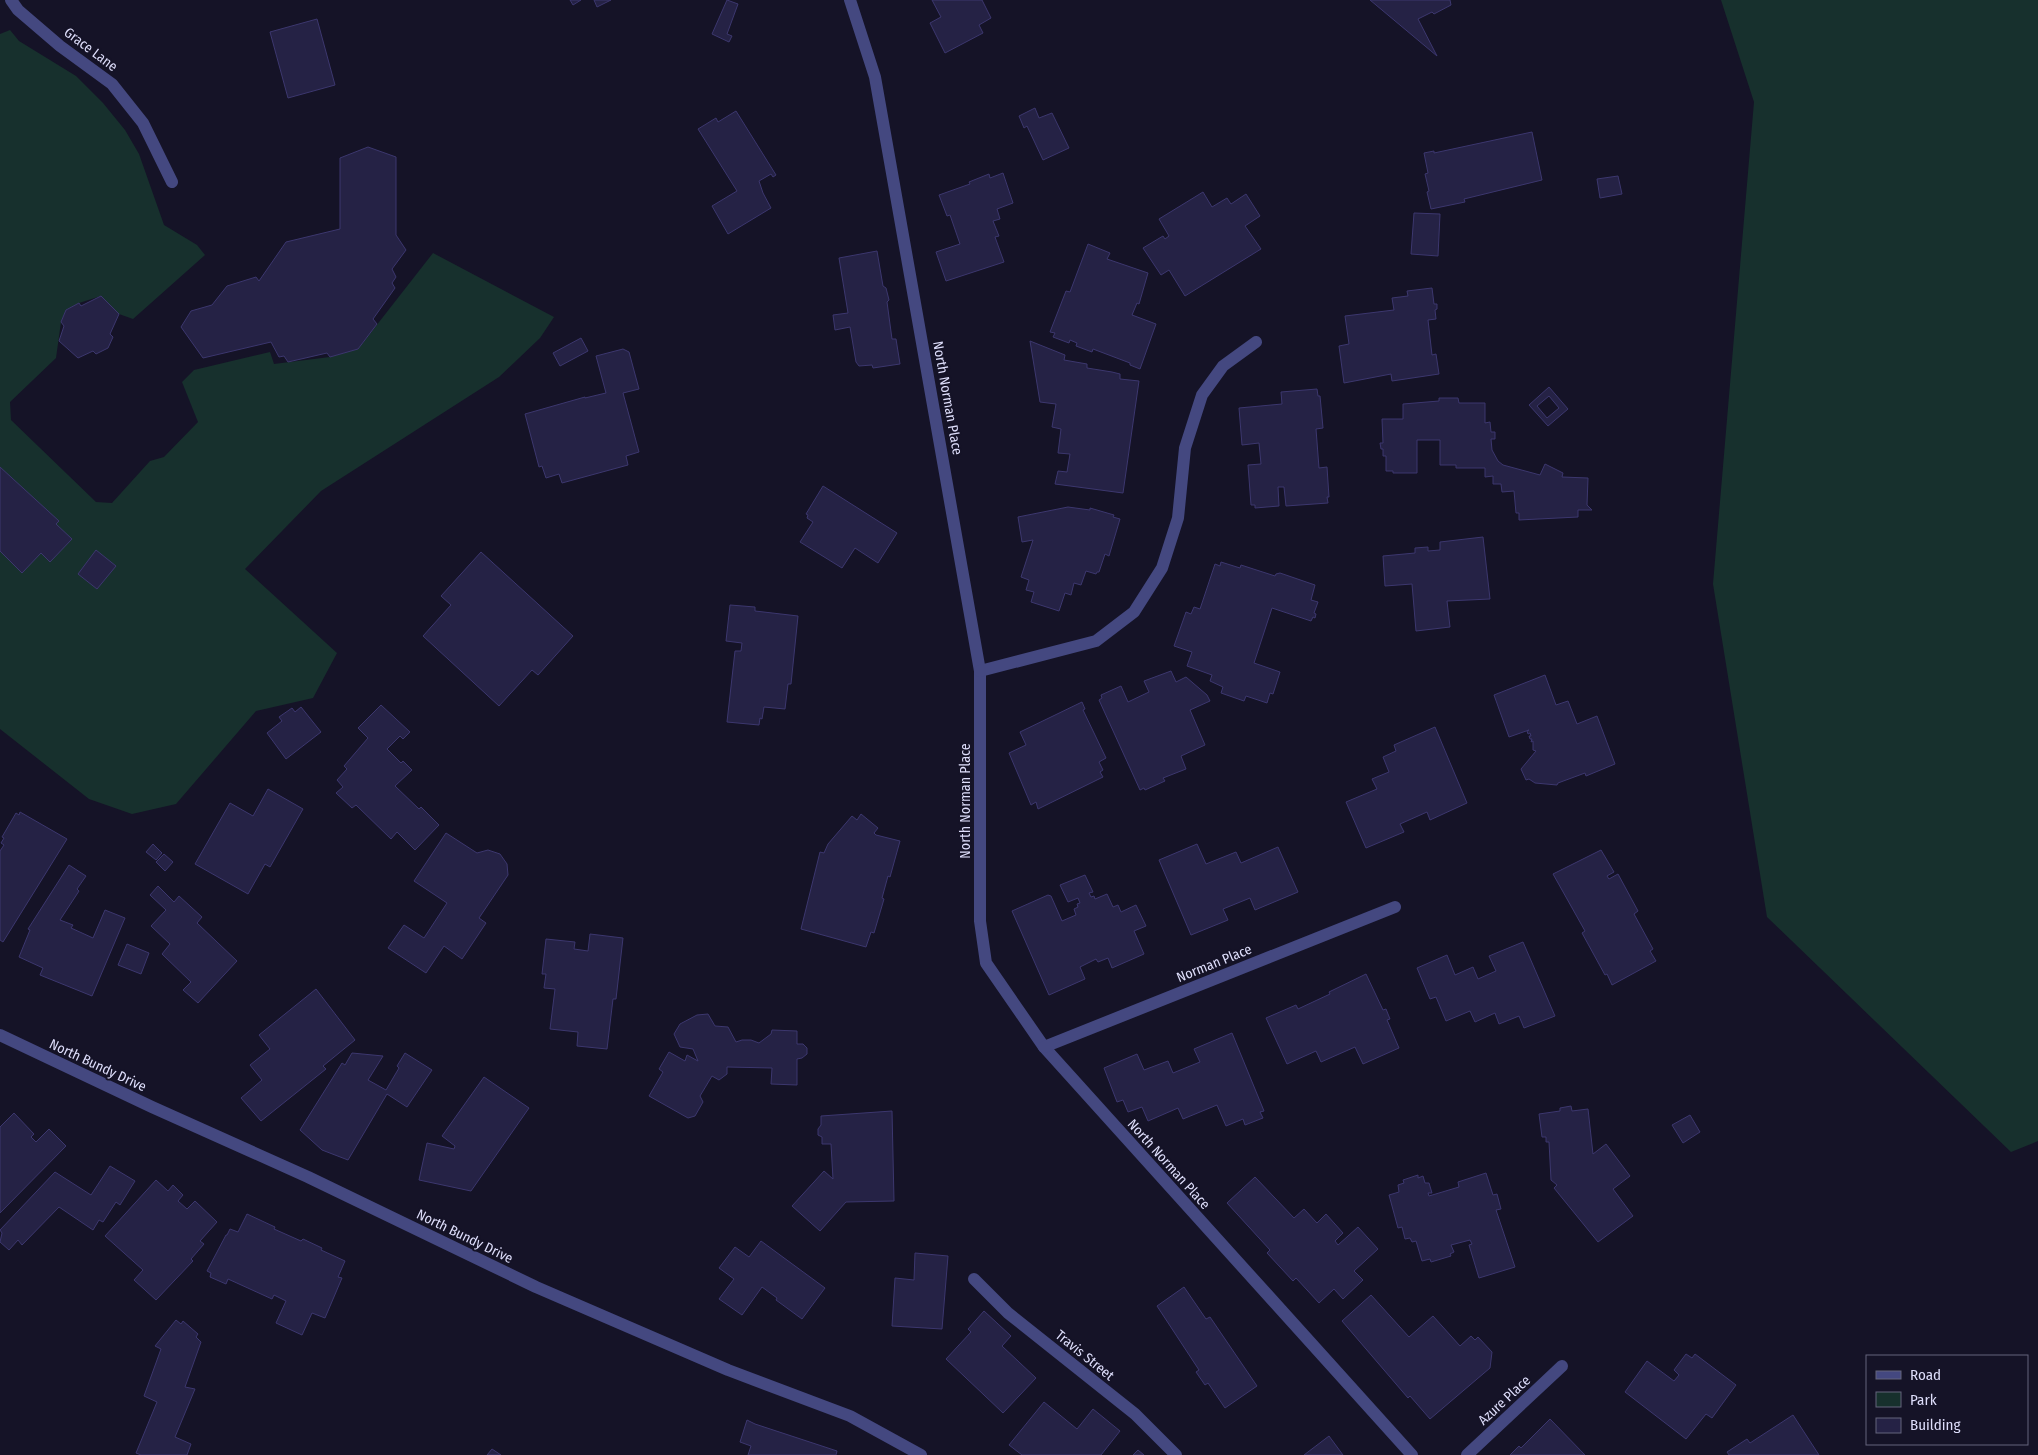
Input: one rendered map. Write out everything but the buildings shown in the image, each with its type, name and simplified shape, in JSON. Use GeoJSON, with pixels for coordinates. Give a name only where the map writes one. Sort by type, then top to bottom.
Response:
{"type":"FeatureCollection","features":[{"type":"Feature","properties":{"kind":"street","name":"Grace Lane"},"geometry":{"type":"LineString","coordinates":[[11,0],[18,10],[60,46],[112,84],[143,122],[172,182]]}},
{"type":"Feature","properties":{"kind":"street","name":"North Norman Place"},"geometry":{"type":"LineString","coordinates":[[850,0],[875,77],[980,671],[980,921],[986,963],[1044,1047],[1412,1455]]}},
{"type":"Feature","properties":{"kind":"street"},"geometry":{"type":"LineString","coordinates":[[980,671],[1096,641],[1134,612],[1162,568],[1179,512],[1185,448],[1202,395],[1223,366],[1256,342]]}},
{"type":"Feature","properties":{"kind":"street","name":"Norman Place"},"geometry":{"type":"LineString","coordinates":[[1044,1047],[1395,907]]}},
{"type":"Feature","properties":{"kind":"street","name":"North Bundy Drive"},"geometry":{"type":"LineString","coordinates":[[0,1035],[316,1181],[536,1287],[728,1370],[850,1416],[921,1455]]}},
{"type":"Feature","properties":{"kind":"street","name":"Travis Street"},"geometry":{"type":"LineString","coordinates":[[974,1280],[1008,1313],[1135,1414],[1176,1455]]}},
{"type":"Feature","properties":{"kind":"street","name":"Azure Place"},"geometry":{"type":"LineString","coordinates":[[1467,1455],[1562,1366]]}},
{"type":"Feature","properties":{"kind":"green space"},"geometry":{"type":"Polygon","coordinates":[[[1721,0],[2038,0],[2038,1141],[2011,1152],[1767,917],[1713,584],[1754,102],[1721,0]]]}},
{"type":"Feature","properties":{"kind":"green space"},"geometry":{"type":"Polygon","coordinates":[[[10,30],[19,41],[76,76],[103,103],[125,130],[139,154],[164,225],[197,245],[205,255],[133,319],[119,314],[101,296],[79,303],[66,310],[61,322],[56,358],[10,402],[11,420],[96,502],[112,503],[150,461],[164,457],[198,422],[182,382],[194,370],[270,352],[274,364],[330,357],[358,349],[433,253],[554,317],[540,338],[499,377],[321,491],[245,569],[337,653],[313,698],[256,711],[176,804],[132,814],[89,799],[0,729],[0,34],[10,30]]]}}]}
